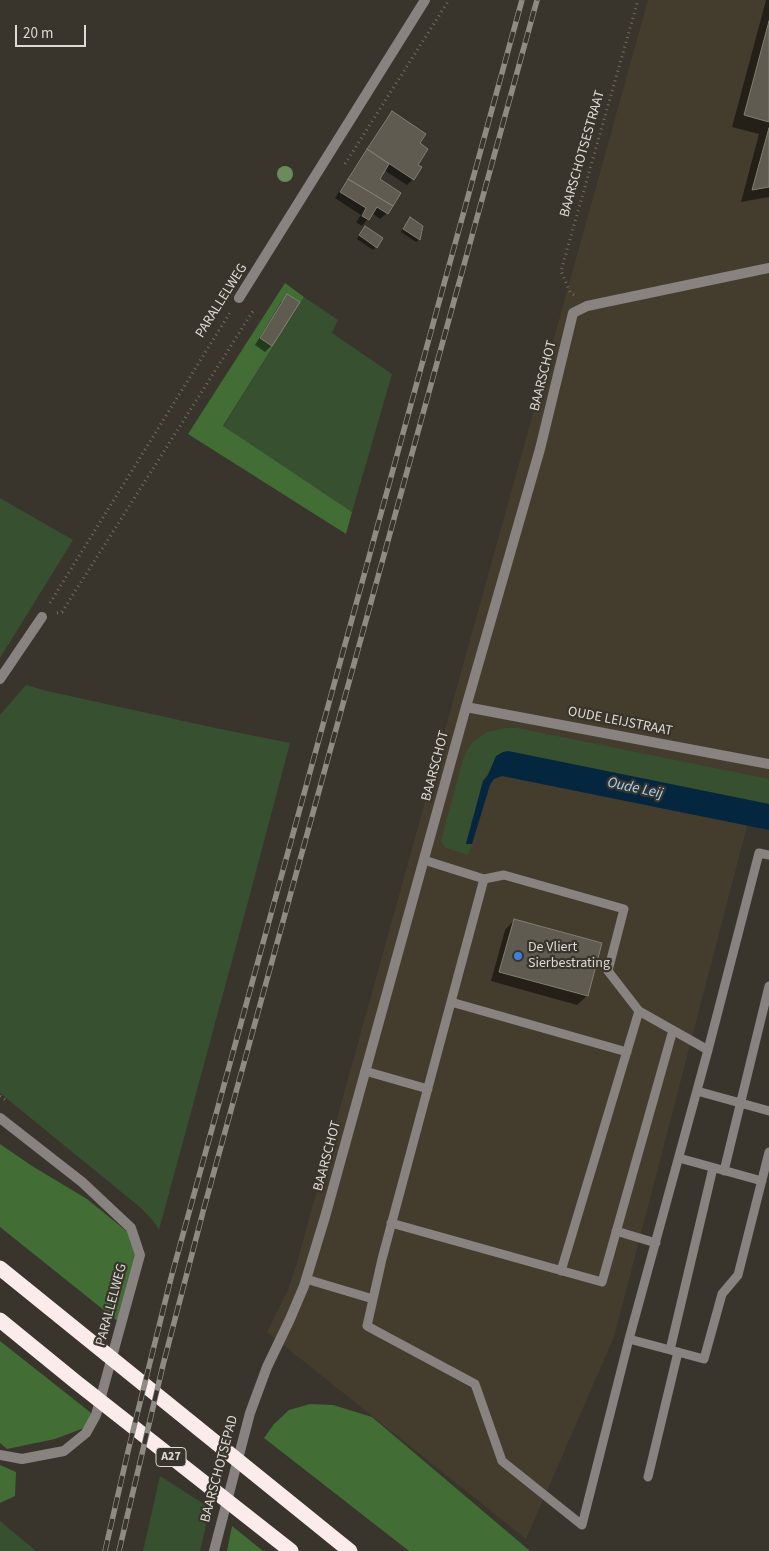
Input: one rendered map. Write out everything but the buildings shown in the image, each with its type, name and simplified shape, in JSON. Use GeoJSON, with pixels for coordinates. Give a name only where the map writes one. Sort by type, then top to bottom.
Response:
{"type":"FeatureCollection","features":[{"type":"Feature","properties":{"kind":"highway"},"geometry":{"type":"LineString","coordinates":[[0,1268],[350,1551]]}},
{"type":"Feature","properties":{"kind":"highway","name":"A27"},"geometry":{"type":"LineString","coordinates":[[0,1320],[290,1551]]}},
{"type":"Feature","properties":{"kind":"street","name":"PARALLELWEG"},"geometry":{"type":"LineString","coordinates":[[239,298],[425,0]]}},
{"type":"Feature","properties":{"kind":"street"},"geometry":{"type":"LineString","coordinates":[[587,306],[769,268]]}},
{"type":"Feature","properties":{"kind":"street","name":"BAARSCHOT"},"geometry":{"type":"LineString","coordinates":[[250,1413],[267,1367],[290,1319],[306,1279],[325,1217],[466,707],[540,449],[573,313],[587,306]]}},
{"type":"Feature","properties":{"kind":"street"},"geometry":{"type":"LineString","coordinates":[[0,679],[42,617]]}},
{"type":"Feature","properties":{"kind":"street","name":"OUDE LEIJSTRAAT"},"geometry":{"type":"LineString","coordinates":[[466,707],[769,764]]}},
{"type":"Feature","properties":{"kind":"street","name":"PARALLELWEG"},"geometry":{"type":"LineString","coordinates":[[0,1118],[82,1182],[131,1228],[140,1254],[96,1415],[86,1434],[64,1451],[22,1459],[0,1455]]}},
{"type":"Feature","properties":{"kind":"street","name":"BAARSCHOTSEPAD"},"geometry":{"type":"LineString","coordinates":[[214,1551],[217,1533],[250,1413]]}},
{"type":"Feature","properties":{"kind":"lane"},"geometry":{"type":"LineString","coordinates":[[484,878],[391,1223],[367,1326],[476,1384],[502,1461],[582,1525],[629,1339],[708,1050],[759,853],[769,855]]}},
{"type":"Feature","properties":{"kind":"lane"},"geometry":{"type":"LineString","coordinates":[[424,860],[484,878],[504,875],[624,909],[608,971],[639,1011],[708,1050]]}},
{"type":"Feature","properties":{"kind":"lane"},"geometry":{"type":"LineString","coordinates":[[724,1171],[769,986]]}},
{"type":"Feature","properties":{"kind":"lane"},"geometry":{"type":"LineString","coordinates":[[451,1002],[627,1052]]}},
{"type":"Feature","properties":{"kind":"lane"},"geometry":{"type":"LineString","coordinates":[[561,1271],[639,1011]]}},
{"type":"Feature","properties":{"kind":"lane"},"geometry":{"type":"LineString","coordinates":[[391,1223],[602,1282],[673,1030]]}},
{"type":"Feature","properties":{"kind":"lane"},"geometry":{"type":"LineString","coordinates":[[365,1071],[428,1089]]}},
{"type":"Feature","properties":{"kind":"lane"},"geometry":{"type":"LineString","coordinates":[[697,1091],[769,1111]]}},
{"type":"Feature","properties":{"kind":"lane"},"geometry":{"type":"LineString","coordinates":[[629,1339],[704,1359],[722,1294],[738,1275],[769,1152]]}},
{"type":"Feature","properties":{"kind":"lane"},"geometry":{"type":"LineString","coordinates":[[679,1158],[762,1181]]}},
{"type":"Feature","properties":{"kind":"lane"},"geometry":{"type":"LineString","coordinates":[[648,1477],[713,1168]]}},
{"type":"Feature","properties":{"kind":"lane"},"geometry":{"type":"LineString","coordinates":[[616,1231],[656,1243]]}},
{"type":"Feature","properties":{"kind":"lane"},"geometry":{"type":"LineString","coordinates":[[306,1279],[373,1299]]}},
{"type":"Feature","properties":{"kind":"path"},"geometry":{"type":"LineString","coordinates":[[343,168],[449,0]]}},
{"type":"Feature","properties":{"kind":"path","name":"BAARSCHOTSESTRAAT"},"geometry":{"type":"LineString","coordinates":[[587,306],[570,292],[561,271],[638,0]]}},
{"type":"Feature","properties":{"kind":"path","name":"PARALLELWEG"},"geometry":{"type":"LineString","coordinates":[[42,617],[239,298]]}},
{"type":"Feature","properties":{"kind":"path"},"geometry":{"type":"LineString","coordinates":[[42,617],[62,612],[253,310]]}},
{"type":"Feature","properties":{"kind":"path"},"geometry":{"type":"LineString","coordinates":[[0,1096],[16,1108]]}},
{"type":"Feature","properties":{"kind":"shaded area"},"geometry":{"type":"Polygon","coordinates":[[[648,0],[769,0],[769,806],[753,803],[614,1337],[526,1539],[267,1332],[287,1292],[296,1266],[648,0]]]}},
{"type":"Feature","properties":{"kind":"green space"},"geometry":{"type":"Polygon","coordinates":[[[285,283],[304,297],[223,426],[352,512],[346,534],[188,434],[285,283]]]}},
{"type":"Feature","properties":{"kind":"green space"},"geometry":{"type":"Polygon","coordinates":[[[304,297],[338,320],[332,333],[392,374],[352,512],[223,427],[304,297]]]}},
{"type":"Feature","properties":{"kind":"green space"},"geometry":{"type":"Polygon","coordinates":[[[0,498],[73,540],[0,658],[0,498]]]}},
{"type":"Feature","properties":{"kind":"green space"},"geometry":{"type":"Polygon","coordinates":[[[26,685],[290,743],[159,1230],[141,1208],[0,1093],[0,715],[26,685]]]}},
{"type":"Feature","properties":{"kind":"green space"},"geometry":{"type":"Polygon","coordinates":[[[517,728],[769,779],[769,804],[508,751],[490,770],[483,781],[466,842],[466,844],[472,844],[468,855],[446,848],[441,841],[463,759],[467,751],[472,743],[487,732],[517,728]]]}},
{"type":"Feature","properties":{"kind":"green space"},"geometry":{"type":"Polygon","coordinates":[[[0,1144],[87,1199],[140,1242],[120,1323],[0,1227],[0,1144]]]}},
{"type":"Feature","properties":{"kind":"green space"},"geometry":{"type":"Polygon","coordinates":[[[0,1341],[95,1416],[92,1425],[55,1439],[7,1449],[0,1443],[0,1341]]]}},
{"type":"Feature","properties":{"kind":"green space"},"geometry":{"type":"Polygon","coordinates":[[[310,1404],[333,1405],[372,1417],[530,1551],[409,1551],[264,1438],[274,1424],[289,1410],[310,1404]]]}},
{"type":"Feature","properties":{"kind":"green space"},"geometry":{"type":"Polygon","coordinates":[[[0,1465],[16,1472],[15,1496],[0,1503],[0,1465]]]}},
{"type":"Feature","properties":{"kind":"green space"},"geometry":{"type":"Polygon","coordinates":[[[160,1476],[210,1508],[200,1551],[143,1551],[160,1476]]]}},
{"type":"Feature","properties":{"kind":"green space"},"geometry":{"type":"Polygon","coordinates":[[[0,1521],[36,1551],[0,1551],[0,1521]]]}},
{"type":"Feature","properties":{"kind":"green space"},"geometry":{"type":"Polygon","coordinates":[[[232,1526],[263,1551],[227,1551],[232,1526]]]}},
{"type":"Feature","properties":{"kind":"water","name":"Oude Leij"},"geometry":{"type":"Polygon","coordinates":[[[508,751],[769,804],[769,830],[502,776],[494,779],[490,785],[472,844],[466,844],[483,781],[488,775],[496,756],[508,751]]]}},
{"type":"Feature","properties":{"kind":"railway"},"geometry":{"type":"LineString","coordinates":[[105,1551],[171,1278],[522,0]]}},
{"type":"Feature","properties":{"kind":"railway"},"geometry":{"type":"LineString","coordinates":[[119,1551],[163,1365],[204,1208],[537,0]]}},
{"type":"Feature","properties":{"kind":"place","name":"De Vliert Sierbestrating"},"geometry":{"type":"Point","coordinates":[518,956]}}]}
